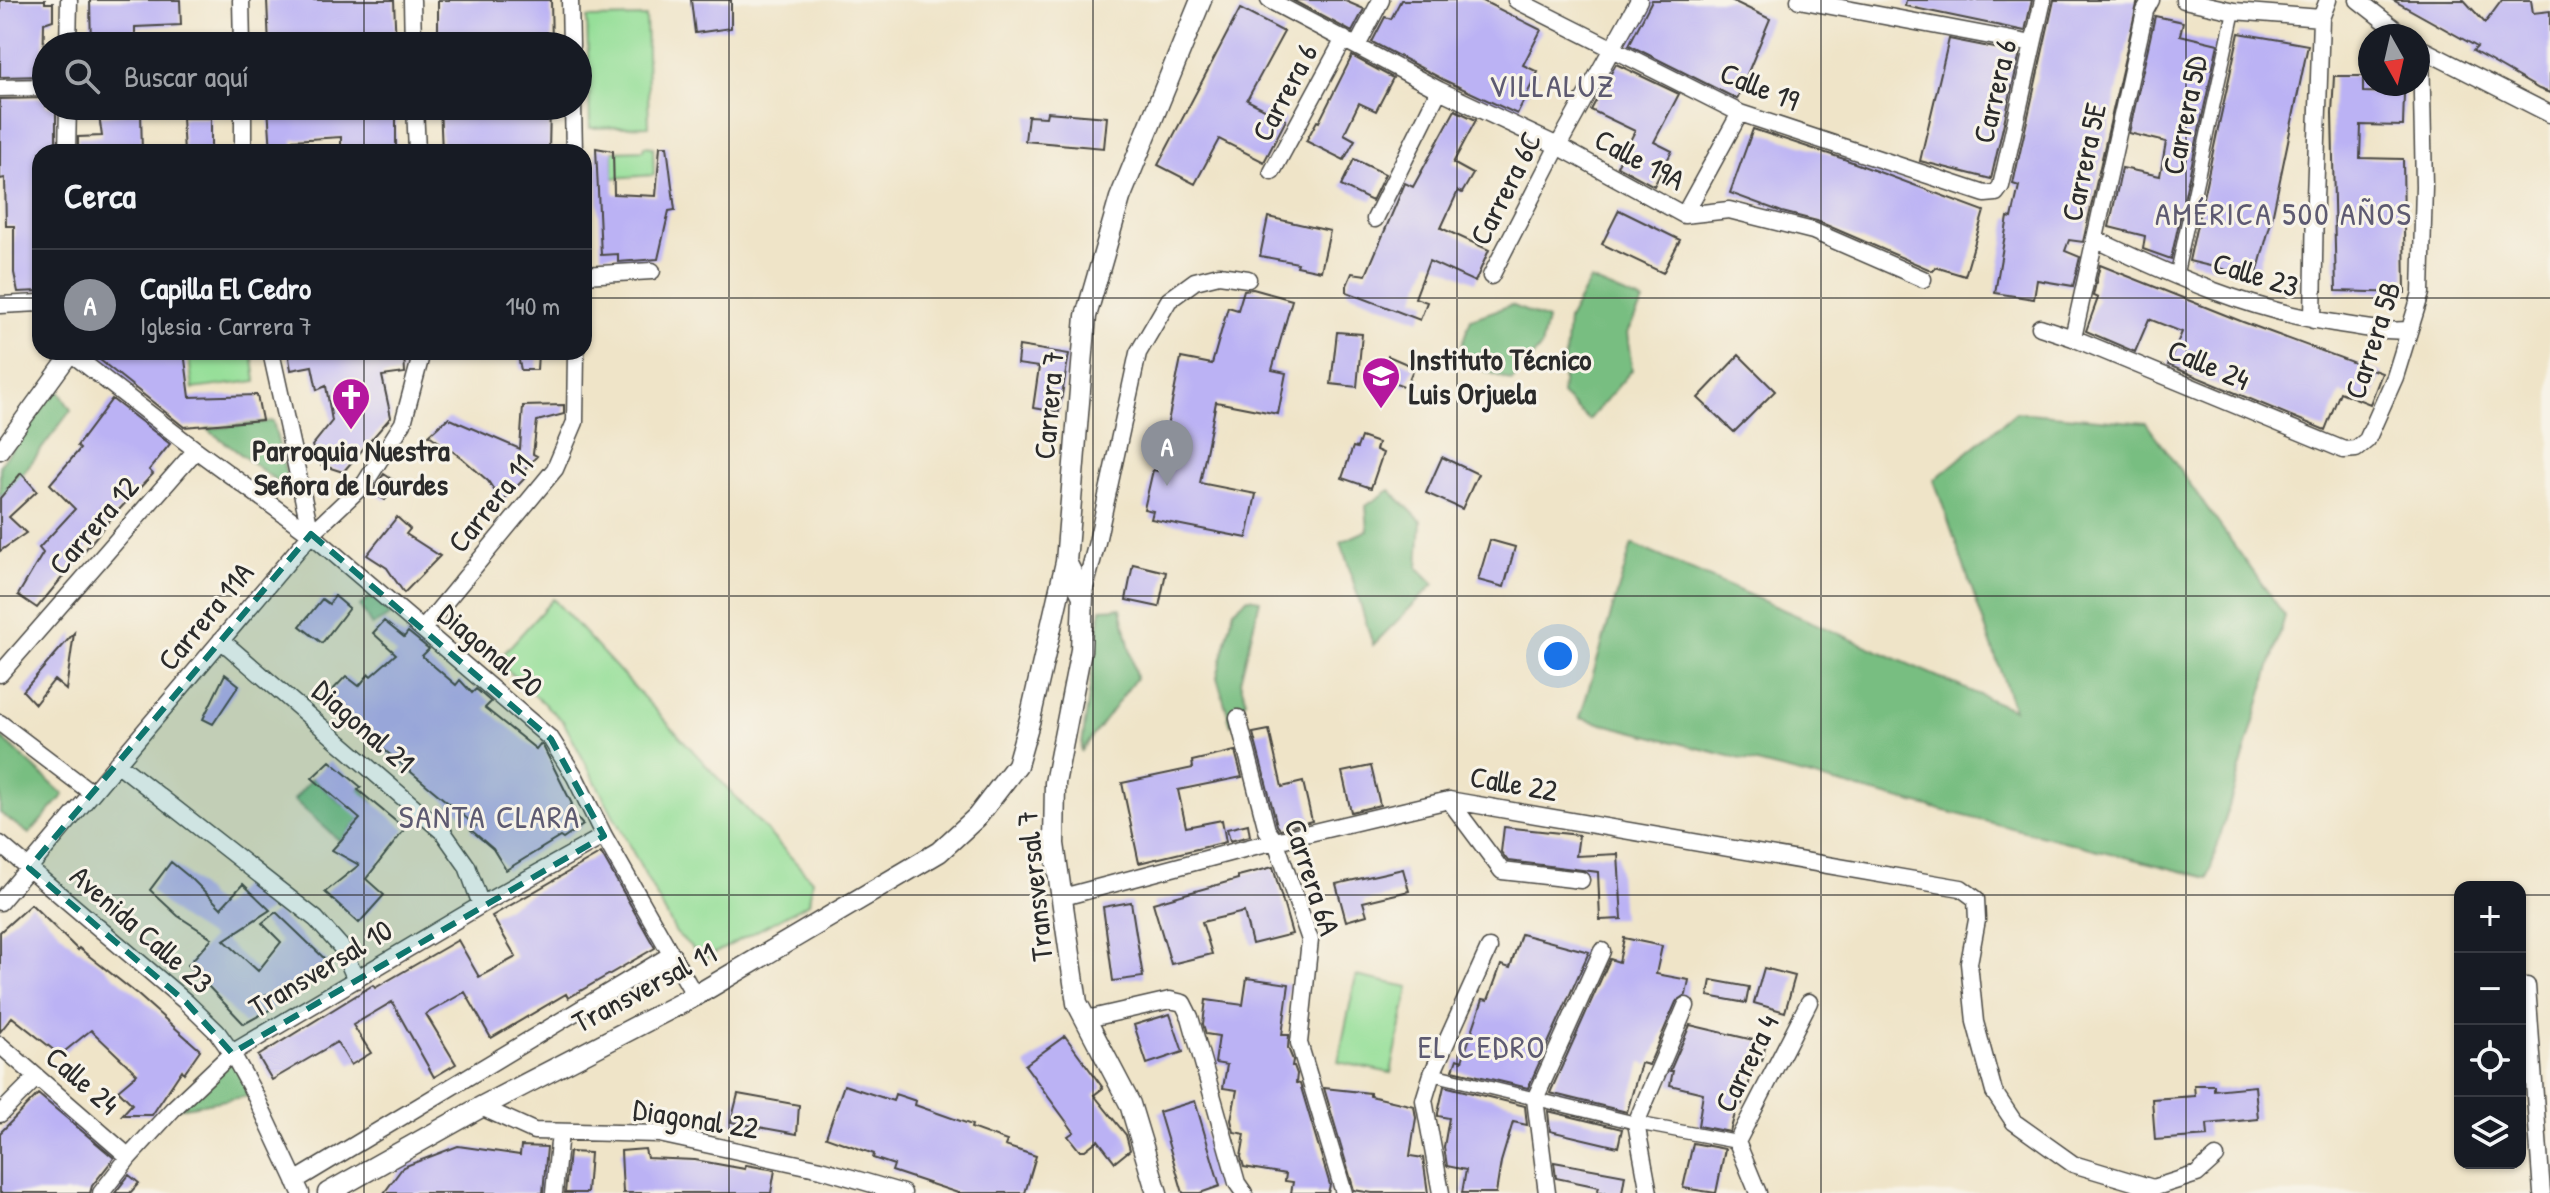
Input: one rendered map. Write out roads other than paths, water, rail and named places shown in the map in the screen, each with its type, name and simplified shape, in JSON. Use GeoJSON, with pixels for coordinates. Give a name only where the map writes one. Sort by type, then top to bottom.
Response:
{"type":"FeatureCollection","features":[{"type":"Feature","properties":{"kind":"street"},"geometry":{"type":"LineString","coordinates":[[68,32],[69,0]]}},
{"type":"Feature","properties":{"kind":"street"},"geometry":{"type":"LineString","coordinates":[[241,0],[242,32]]}},
{"type":"Feature","properties":{"kind":"street"},"geometry":{"type":"LineString","coordinates":[[412,0],[413,32]]}},
{"type":"Feature","properties":{"kind":"street"},"geometry":{"type":"LineString","coordinates":[[570,0],[571,32]]}},
{"type":"Feature","properties":{"kind":"street","name":"Carrera 7"},"geometry":{"type":"LineString","coordinates":[[977,817],[1017,765],[1066,562],[1086,316],[1120,198],[1201,0]]}},
{"type":"Feature","properties":{"kind":"street","name":"Calle 19A"},"geometry":{"type":"LineString","coordinates":[[1269,0],[1439,90],[1558,146],[1684,215]]}},
{"type":"Feature","properties":{"kind":"street","name":"Carrera 6"},"geometry":{"type":"LineString","coordinates":[[1272,172],[1350,42],[1381,0]]}},
{"type":"Feature","properties":{"kind":"street","name":"Calle 19"},"geometry":{"type":"LineString","coordinates":[[1516,0],[1740,113],[1985,194],[1996,193]]}},
{"type":"Feature","properties":{"kind":"street","name":"Carrera 6C"},"geometry":{"type":"LineString","coordinates":[[1491,276],[1639,0]]}},
{"type":"Feature","properties":{"kind":"street"},"geometry":{"type":"LineString","coordinates":[[1799,0],[2033,44]]}},
{"type":"Feature","properties":{"kind":"street","name":"Carrera 6"},"geometry":{"type":"LineString","coordinates":[[1996,193],[2001,186],[2043,0]]}},
{"type":"Feature","properties":{"kind":"street","name":"Carrera 5E"},"geometry":{"type":"LineString","coordinates":[[2073,338],[2145,11],[2151,0]]}},
{"type":"Feature","properties":{"kind":"street"},"geometry":{"type":"LineString","coordinates":[[2184,0],[2234,11],[2321,18]]}},
{"type":"Feature","properties":{"kind":"street","name":"Carrera 5B"},"geometry":{"type":"LineString","coordinates":[[2313,320],[2321,18],[2328,0]]}},
{"type":"Feature","properties":{"kind":"street"},"geometry":{"type":"LineString","coordinates":[[2358,0],[2389,24]]}},
{"type":"Feature","properties":{"kind":"street","name":"Carrera 5D"},"geometry":{"type":"LineString","coordinates":[[2176,277],[2234,11]]}},
{"type":"Feature","properties":{"kind":"street"},"geometry":{"type":"LineString","coordinates":[[2430,54],[2550,114]]}},
{"type":"Feature","properties":{"kind":"street"},"geometry":{"type":"LineString","coordinates":[[0,88],[32,87]]}},
{"type":"Feature","properties":{"kind":"street"},"geometry":{"type":"LineString","coordinates":[[1375,219],[1439,90]]}},
{"type":"Feature","properties":{"kind":"street","name":"Carrera 5B"},"geometry":{"type":"LineString","coordinates":[[2356,449],[2367,440],[2395,377],[2421,293],[2424,186],[2421,96]]}},
{"type":"Feature","properties":{"kind":"street"},"geometry":{"type":"LineString","coordinates":[[1684,215],[1740,113]]}},
{"type":"Feature","properties":{"kind":"street"},"geometry":{"type":"LineString","coordinates":[[67,144],[68,120]]}},
{"type":"Feature","properties":{"kind":"street"},"geometry":{"type":"LineString","coordinates":[[243,120],[243,144]]}},
{"type":"Feature","properties":{"kind":"street"},"geometry":{"type":"LineString","coordinates":[[416,120],[417,144]]}},
{"type":"Feature","properties":{"kind":"street"},"geometry":{"type":"LineString","coordinates":[[573,120],[574,144]]}},
{"type":"Feature","properties":{"kind":"street"},"geometry":{"type":"LineString","coordinates":[[1684,215],[1729,210],[1813,231],[1923,279]]}},
{"type":"Feature","properties":{"kind":"street","name":"Calle 23"},"geometry":{"type":"LineString","coordinates":[[2095,239],[2176,277],[2255,306],[2313,320],[2384,331],[2408,330]]}},
{"type":"Feature","properties":{"kind":"street"},"geometry":{"type":"LineString","coordinates":[[592,275],[652,271]]}},
{"type":"Feature","properties":{"kind":"street"},"geometry":{"type":"LineString","coordinates":[[1083,596],[1138,353],[1169,300],[1195,281],[1219,275],[1248,279]]}},
{"type":"Feature","properties":{"kind":"street"},"geometry":{"type":"LineString","coordinates":[[0,305],[32,303]]}},
{"type":"Feature","properties":{"kind":"street","name":"Calle 24"},"geometry":{"type":"LineString","coordinates":[[2040,327],[2344,450],[2356,449]]}},
{"type":"Feature","properties":{"kind":"street"},"geometry":{"type":"LineString","coordinates":[[0,451],[67,360]]}},
{"type":"Feature","properties":{"kind":"street","name":"Diagonal 20"},"geometry":{"type":"LineString","coordinates":[[81,360],[311,534],[551,739],[695,996]]}},
{"type":"Feature","properties":{"kind":"street"},"geometry":{"type":"LineString","coordinates":[[273,360],[311,534]]}},
{"type":"Feature","properties":{"kind":"street","name":"Carrera 11A"},"geometry":{"type":"LineString","coordinates":[[0,902],[311,534],[365,483],[403,423],[420,360]]}},
{"type":"Feature","properties":{"kind":"street","name":"Carrera 11"},"geometry":{"type":"LineString","coordinates":[[423,629],[555,469],[575,422],[576,360]]}},
{"type":"Feature","properties":{"kind":"street","name":"Carrera 12"},"geometry":{"type":"LineString","coordinates":[[0,674],[196,450]]}},
{"type":"Feature","properties":{"kind":"street","name":"Transversal 7"},"geometry":{"type":"LineString","coordinates":[[1066,562],[1083,596],[1081,650],[1055,783],[1054,844],[1077,1003],[1130,1104],[1157,1193]]}},
{"type":"Feature","properties":{"kind":"street","name":"Diagonal 21"},"geometry":{"type":"LineString","coordinates":[[221,640],[443,832],[467,866],[481,905]]}},
{"type":"Feature","properties":{"kind":"street","name":"Carrera 6A"},"geometry":{"type":"LineString","coordinates":[[1238,718],[1267,830],[1276,842],[1310,940],[1299,1043],[1344,1193]]}},
{"type":"Feature","properties":{"kind":"street"},"geometry":{"type":"LineString","coordinates":[[0,723],[92,793]]}},
{"type":"Feature","properties":{"kind":"street"},"geometry":{"type":"LineString","coordinates":[[117,763],[316,919],[342,948],[356,980]]}},
{"type":"Feature","properties":{"kind":"street"},"geometry":{"type":"LineString","coordinates":[[1449,800],[1502,871],[1581,880]]}},
{"type":"Feature","properties":{"kind":"street","name":"Calle 22"},"geometry":{"type":"LineString","coordinates":[[1063,897],[1449,800],[1961,888],[1976,899],[1977,920],[1969,963],[1975,1022],[1994,1092],[2014,1122],[2073,1164],[2153,1188],[2197,1174],[2216,1157]]}},
{"type":"Feature","properties":{"kind":"street","name":"Transversal 11"},"geometry":{"type":"LineString","coordinates":[[328,1193],[481,1107],[695,996],[939,852],[977,817]]}},
{"type":"Feature","properties":{"kind":"street","name":"Transversal 10"},"geometry":{"type":"LineString","coordinates":[[101,1193],[173,1109],[232,1053],[604,836]]}},
{"type":"Feature","properties":{"kind":"street","name":"Avenida Calle 23"},"geometry":{"type":"LineString","coordinates":[[0,844],[217,1032],[255,1095],[298,1187]]}},
{"type":"Feature","properties":{"kind":"street"},"geometry":{"type":"LineString","coordinates":[[1441,1193],[1424,1100],[1432,1074],[1489,948]]}},
{"type":"Feature","properties":{"kind":"street"},"geometry":{"type":"LineString","coordinates":[[1547,1193],[1535,1099],[1602,951]]}},
{"type":"Feature","properties":{"kind":"street"},"geometry":{"type":"LineString","coordinates":[[298,1187],[672,954]]}},
{"type":"Feature","properties":{"kind":"street"},"geometry":{"type":"LineString","coordinates":[[2527,986],[2542,1193]]}},
{"type":"Feature","properties":{"kind":"street"},"geometry":{"type":"LineString","coordinates":[[1087,1019],[1170,1000],[1183,1003],[1190,1017],[1237,1183],[1244,1193]]}},
{"type":"Feature","properties":{"kind":"street","name":"Carrera 4"},"geometry":{"type":"LineString","coordinates":[[1758,1193],[1737,1142],[1809,1002]]}},
{"type":"Feature","properties":{"kind":"street"},"geometry":{"type":"LineString","coordinates":[[1649,1193],[1636,1123],[1686,1006]]}},
{"type":"Feature","properties":{"kind":"street","name":"Calle 24"},"geometry":{"type":"LineString","coordinates":[[0,1045],[129,1157]]}},
{"type":"Feature","properties":{"kind":"street"},"geometry":{"type":"LineString","coordinates":[[1432,1074],[1636,1123],[1737,1142]]}},
{"type":"Feature","properties":{"kind":"street"},"geometry":{"type":"LineString","coordinates":[[0,1114],[37,1077]]}},
{"type":"Feature","properties":{"kind":"street","name":"Diagonal 22"},"geometry":{"type":"LineString","coordinates":[[481,1107],[534,1131],[659,1134],[821,1169],[903,1193]]}},
{"type":"Feature","properties":{"kind":"street"},"geometry":{"type":"LineString","coordinates":[[554,1193],[560,1132]]}},
{"type":"Feature","properties":{"kind":"place","name":"Instituto Técnico Luis Orjuela"},"geometry":{"type":"Point","coordinates":[1381,410]}},
{"type":"Feature","properties":{"kind":"place","name":"Parroquia Nuestra Señora de Lourdes"},"geometry":{"type":"Point","coordinates":[351,431]}},
{"type":"Feature","properties":{"kind":"place","name":"Capilla El Cedro"},"geometry":{"type":"Point","coordinates":[1167,486]}},
{"type":"Feature","properties":{"kind":"district","name":"VILLALUZ"},"geometry":{"type":"Point","coordinates":[1552,85]}},
{"type":"Feature","properties":{"kind":"district","name":"AMÉRICA 500 AÑOS"},"geometry":{"type":"Point","coordinates":[2284,213]}},
{"type":"Feature","properties":{"kind":"district","name":"SANTA CLARA"},"geometry":{"type":"Point","coordinates":[490,816]}},
{"type":"Feature","properties":{"kind":"district","name":"EL CEDRO"},"geometry":{"type":"Point","coordinates":[1482,1046]}}]}
